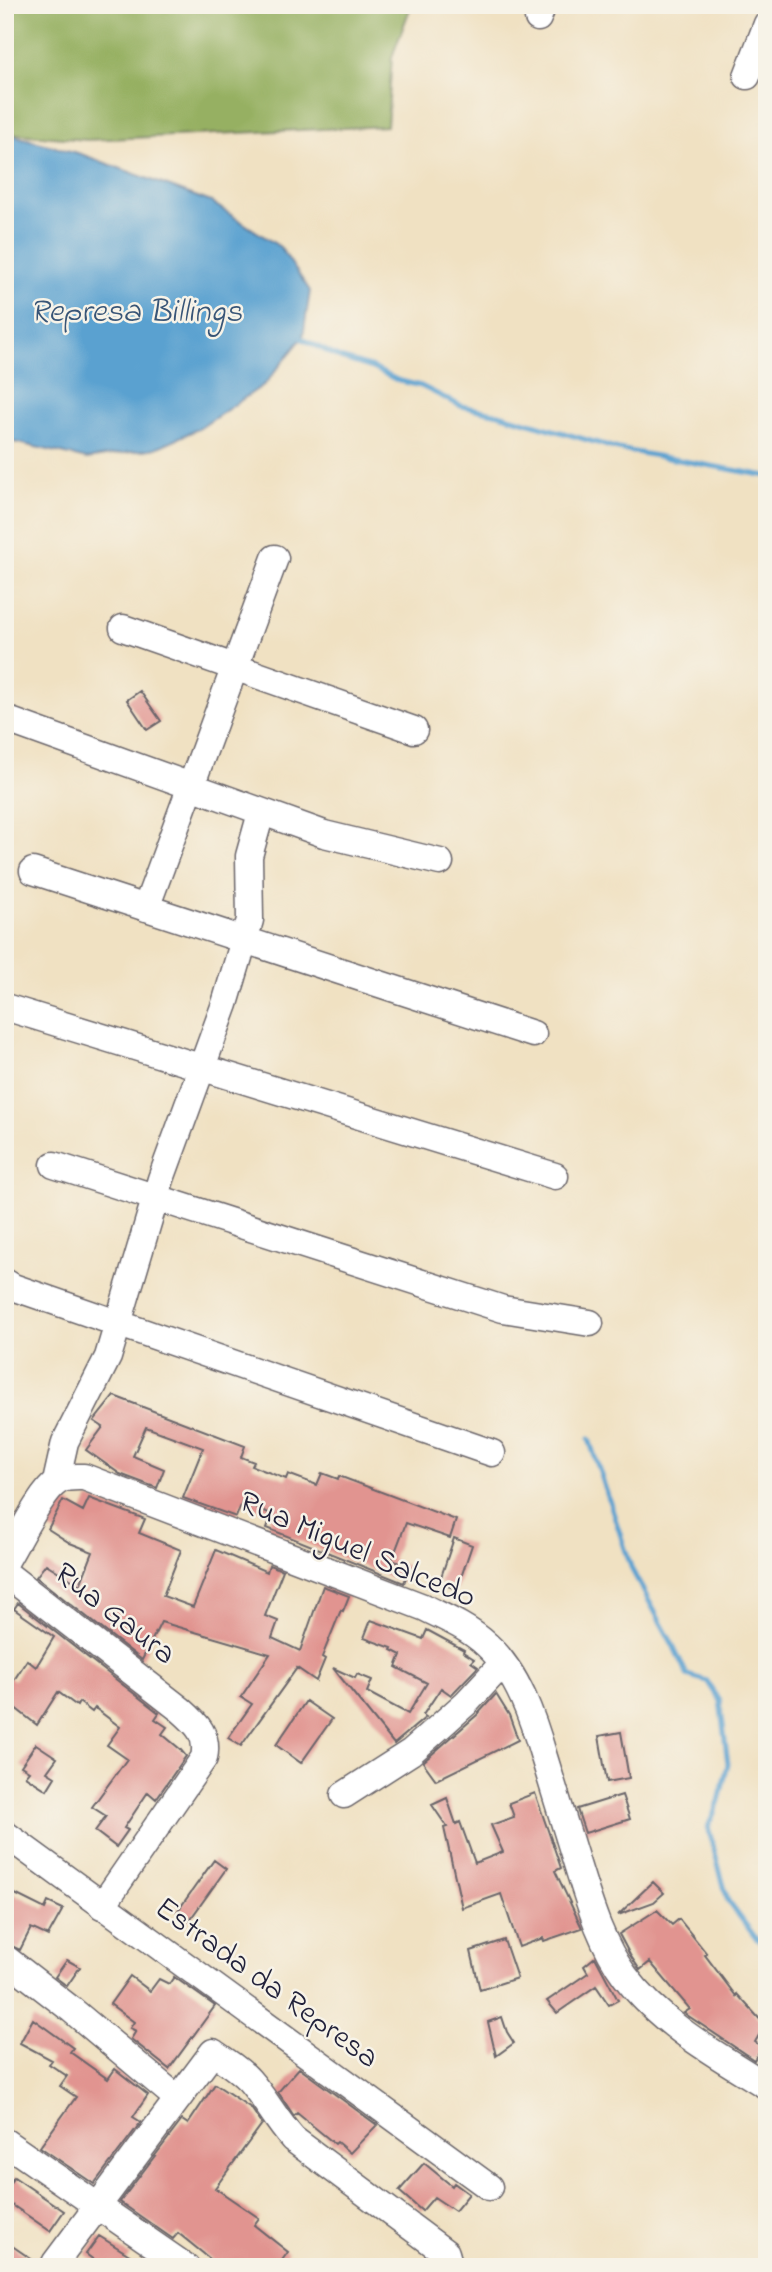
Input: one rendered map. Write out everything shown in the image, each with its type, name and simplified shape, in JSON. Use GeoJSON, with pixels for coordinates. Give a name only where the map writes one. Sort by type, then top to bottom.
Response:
{"type":"FeatureCollection","features":[{"type":"Feature","properties":{"kind":"street"},"geometry":{"type":"LineString","coordinates":[[747,76],[767,24]]}},
{"type":"Feature","properties":{"kind":"street"},"geometry":{"type":"LineString","coordinates":[[146,908],[275,558]]}},
{"type":"Feature","properties":{"kind":"street"},"geometry":{"type":"LineString","coordinates":[[123,628],[414,730]]}},
{"type":"Feature","properties":{"kind":"street"},"geometry":{"type":"LineString","coordinates":[[5,719],[324,834],[440,862]]}},
{"type":"Feature","properties":{"kind":"street"},"geometry":{"type":"LineString","coordinates":[[5,1562],[45,1494],[56,1482],[65,1441],[108,1357],[155,1198],[225,1004],[250,920],[249,856],[261,813]]}},
{"type":"Feature","properties":{"kind":"street"},"geometry":{"type":"LineString","coordinates":[[33,871],[533,1034]]}},
{"type":"Feature","properties":{"kind":"street"},"geometry":{"type":"LineString","coordinates":[[5,1007],[555,1176]]}},
{"type":"Feature","properties":{"kind":"street"},"geometry":{"type":"LineString","coordinates":[[54,1165],[503,1309],[590,1323]]}},
{"type":"Feature","properties":{"kind":"street"},"geometry":{"type":"LineString","coordinates":[[5,1282],[118,1324],[492,1453]]}},
{"type":"Feature","properties":{"kind":"street","name":"Rua Miguel Salcedo"},"geometry":{"type":"LineString","coordinates":[[56,1482],[68,1476],[84,1477],[424,1607],[461,1626],[487,1645],[503,1663],[533,1718],[589,1903],[608,1947],[625,1976],[653,2007],[687,2034],[763,2076]]}},
{"type":"Feature","properties":{"kind":"street","name":"Rua Gaura"},"geometry":{"type":"LineString","coordinates":[[5,1573],[181,1710],[197,1724],[204,1736],[204,1758],[102,1906]]}},
{"type":"Feature","properties":{"kind":"street"},"geometry":{"type":"LineString","coordinates":[[344,1795],[411,1752],[440,1727],[503,1663]]}},
{"type":"Feature","properties":{"kind":"street","name":"Estrada da Represa"},"geometry":{"type":"LineString","coordinates":[[5,1834],[489,2187]]}},
{"type":"Feature","properties":{"kind":"street"},"geometry":{"type":"LineString","coordinates":[[5,1958],[178,2099]]}},
{"type":"Feature","properties":{"kind":"street"},"geometry":{"type":"LineString","coordinates":[[55,2263],[213,2052],[249,2080],[293,2139],[446,2253],[450,2267]]}},
{"type":"Feature","properties":{"kind":"street"},"geometry":{"type":"LineString","coordinates":[[5,2142],[186,2267]]}},
{"type":"Feature","properties":{"kind":"green space"},"geometry":{"type":"Polygon","coordinates":[[[5,5],[416,5],[410,9],[392,57],[387,126],[87,140],[5,133],[5,5]]]}},
{"type":"Feature","properties":{"kind":"water","name":"Represa Billings"},"geometry":{"type":"Polygon","coordinates":[[[5,133],[81,154],[211,202],[280,247],[310,291],[303,337],[265,384],[200,428],[156,448],[87,459],[5,440],[5,133]]]}},
{"type":"Feature","properties":{"kind":"building"},"geometry":{"type":"Polygon","coordinates":[[[140,691],[161,721],[147,730],[127,700],[140,691]]]}},
{"type":"Feature","properties":{"kind":"building"},"geometry":{"type":"Polygon","coordinates":[[[114,1396],[245,1446],[241,1457],[254,1462],[252,1466],[286,1479],[288,1474],[317,1485],[322,1473],[338,1479],[339,1476],[456,1520],[450,1538],[406,1523],[392,1560],[410,1567],[404,1583],[267,1528],[272,1514],[242,1503],[236,1517],[183,1498],[203,1448],[146,1427],[133,1456],[164,1469],[157,1488],[120,1474],[86,1450],[103,1427],[94,1421],[114,1396]]]}},
{"type":"Feature","properties":{"kind":"building"},"geometry":{"type":"Polygon","coordinates":[[[89,1498],[145,1519],[139,1533],[181,1550],[163,1596],[193,1607],[216,1550],[267,1572],[269,1565],[283,1570],[265,1616],[278,1621],[272,1638],[300,1651],[323,1586],[349,1596],[322,1657],[325,1659],[316,1681],[297,1668],[241,1746],[228,1738],[252,1704],[241,1697],[270,1654],[161,1622],[142,1660],[36,1577],[46,1564],[80,1585],[93,1552],[70,1543],[48,1529],[63,1500],[83,1511],[89,1498]]]}},
{"type":"Feature","properties":{"kind":"building"},"geometry":{"type":"Polygon","coordinates":[[[454,1538],[472,1545],[457,1589],[439,1583],[454,1538]]]}},
{"type":"Feature","properties":{"kind":"building"},"geometry":{"type":"Polygon","coordinates":[[[18,1603],[159,1713],[155,1719],[167,1727],[162,1734],[186,1756],[156,1799],[148,1792],[124,1828],[128,1830],[116,1847],[95,1831],[106,1816],[92,1807],[127,1759],[107,1745],[120,1727],[95,1708],[92,1712],[79,1702],[77,1706],[58,1692],[37,1725],[5,1700],[5,1674],[14,1680],[27,1660],[36,1667],[54,1637],[14,1609],[18,1603]]]}},
{"type":"Feature","properties":{"kind":"building"},"geometry":{"type":"Polygon","coordinates":[[[371,1620],[423,1639],[427,1630],[464,1650],[463,1652],[474,1659],[471,1662],[478,1667],[451,1695],[441,1688],[423,1715],[426,1717],[394,1744],[333,1668],[355,1678],[357,1674],[372,1680],[367,1692],[408,1714],[427,1683],[396,1667],[401,1655],[391,1650],[392,1648],[364,1638],[371,1620]]]}},
{"type":"Feature","properties":{"kind":"building"},"geometry":{"type":"Polygon","coordinates":[[[496,1694],[509,1715],[518,1740],[436,1780],[423,1762],[477,1715],[496,1694]]]}},
{"type":"Feature","properties":{"kind":"building"},"geometry":{"type":"Polygon","coordinates":[[[306,1701],[332,1719],[301,1763],[276,1745],[306,1701]]]}},
{"type":"Feature","properties":{"kind":"building"},"geometry":{"type":"Polygon","coordinates":[[[621,1732],[629,1778],[607,1782],[599,1736],[621,1732]]]}},
{"type":"Feature","properties":{"kind":"building"},"geometry":{"type":"Polygon","coordinates":[[[36,1744],[57,1758],[47,1772],[55,1777],[47,1790],[25,1776],[29,1771],[21,1766],[36,1744]]]}},
{"type":"Feature","properties":{"kind":"building"},"geometry":{"type":"Polygon","coordinates":[[[535,1793],[561,1868],[555,1871],[582,1928],[519,1947],[501,1894],[462,1908],[444,1828],[447,1827],[432,1805],[447,1798],[456,1824],[460,1822],[475,1863],[503,1852],[491,1825],[514,1817],[509,1803],[535,1793]]]}},
{"type":"Feature","properties":{"kind":"building"},"geometry":{"type":"Polygon","coordinates":[[[622,1795],[630,1819],[585,1833],[577,1809],[622,1795]]]}},
{"type":"Feature","properties":{"kind":"building"},"geometry":{"type":"Polygon","coordinates":[[[214,1860],[226,1869],[189,1921],[177,1912],[214,1860]]]}},
{"type":"Feature","properties":{"kind":"building"},"geometry":{"type":"Polygon","coordinates":[[[653,1882],[664,1893],[654,1902],[618,1915],[653,1882]]]}},
{"type":"Feature","properties":{"kind":"building"},"geometry":{"type":"Polygon","coordinates":[[[5,1889],[45,1909],[48,1902],[63,1909],[48,1936],[31,1928],[20,1950],[5,1943],[5,1889]]]}},
{"type":"Feature","properties":{"kind":"building"},"geometry":{"type":"Polygon","coordinates":[[[657,1910],[672,1925],[679,1919],[736,1996],[737,1994],[765,2025],[755,2042],[762,2047],[754,2060],[684,2013],[690,2009],[650,1962],[640,1970],[630,1955],[619,1934],[657,1910]]]}},
{"type":"Feature","properties":{"kind":"building"},"geometry":{"type":"Polygon","coordinates":[[[504,1940],[517,1978],[480,1990],[471,1951],[504,1940]]]}},
{"type":"Feature","properties":{"kind":"building"},"geometry":{"type":"Polygon","coordinates":[[[595,1957],[618,2000],[609,2005],[596,1986],[557,2013],[547,2001],[588,1973],[584,1966],[595,1957]]]}},
{"type":"Feature","properties":{"kind":"building"},"geometry":{"type":"Polygon","coordinates":[[[67,1960],[80,1967],[67,1986],[55,1977],[67,1960]]]}},
{"type":"Feature","properties":{"kind":"building"},"geometry":{"type":"Polygon","coordinates":[[[130,1976],[150,1991],[159,1979],[169,1984],[174,1977],[215,2006],[169,2069],[131,2039],[136,2031],[130,2028],[134,2022],[110,2004],[130,1976]]]}},
{"type":"Feature","properties":{"kind":"building"},"geometry":{"type":"Polygon","coordinates":[[[502,2017],[514,2043],[496,2056],[488,2022],[502,2017]]]}},
{"type":"Feature","properties":{"kind":"building"},"geometry":{"type":"Polygon","coordinates":[[[33,2019],[73,2048],[70,2052],[108,2079],[115,2069],[148,2095],[133,2117],[141,2122],[94,2184],[40,2147],[76,2097],[60,2086],[67,2076],[49,2064],[52,2060],[20,2043],[33,2019]]]}},
{"type":"Feature","properties":{"kind":"building"},"geometry":{"type":"Polygon","coordinates":[[[299,2068],[377,2125],[350,2153],[297,2113],[294,2116],[278,2092],[299,2068]]]}},
{"type":"Feature","properties":{"kind":"building"},"geometry":{"type":"Polygon","coordinates":[[[215,2084],[251,2108],[262,2124],[215,2188],[259,2218],[254,2225],[288,2252],[277,2267],[220,2267],[178,2233],[173,2239],[120,2202],[182,2120],[188,2124],[215,2084]]]}},
{"type":"Feature","properties":{"kind":"building"},"geometry":{"type":"Polygon","coordinates":[[[424,2163],[452,2186],[454,2183],[469,2194],[455,2211],[434,2197],[422,2211],[399,2191],[424,2163]]]}},
{"type":"Feature","properties":{"kind":"building"},"geometry":{"type":"Polygon","coordinates":[[[14,2177],[64,2211],[50,2231],[5,2200],[5,2190],[14,2177]]]}},
{"type":"Feature","properties":{"kind":"building"},"geometry":{"type":"Polygon","coordinates":[[[99,2236],[131,2256],[121,2267],[103,2267],[86,2254],[99,2236]]]}},
{"type":"Feature","properties":{"kind":"building"},"geometry":{"type":"Polygon","coordinates":[[[5,2241],[40,2267],[13,2267],[5,2261],[5,2241]]]}},
{"type":"Feature","properties":{"kind":"waterway"},"geometry":{"type":"LineString","coordinates":[[297,336],[340,358],[373,368],[397,380],[421,386],[461,406],[499,414],[618,449],[767,476]]}},
{"type":"Feature","properties":{"kind":"waterway"},"geometry":{"type":"LineString","coordinates":[[589,1439],[632,1570],[687,1675],[707,1681],[720,1701],[728,1764],[719,1801],[708,1827],[728,1901],[755,1937],[767,1947]]}}]}
